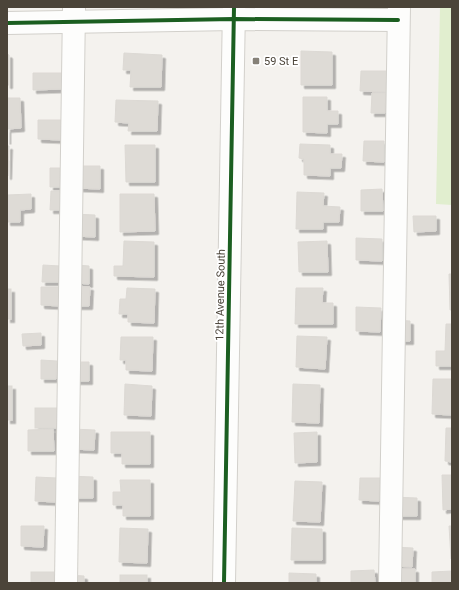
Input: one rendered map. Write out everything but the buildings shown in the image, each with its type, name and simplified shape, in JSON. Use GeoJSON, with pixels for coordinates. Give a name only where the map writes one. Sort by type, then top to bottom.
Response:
{"type":"FeatureCollection","features":[{"type":"Feature","properties":{"kind":"street","name":"12th Avenue South"},"geometry":{"type":"LineString","coordinates":[[224,583],[234,13]]}},
{"type":"Feature","properties":{"kind":"street"},"geometry":{"type":"LineString","coordinates":[[66,583],[73,14]]}},
{"type":"Feature","properties":{"kind":"street"},"geometry":{"type":"LineString","coordinates":[[7,23],[73,14],[398,14],[390,583]]}},
{"type":"Feature","properties":{"kind":"green space"},"geometry":{"type":"Polygon","coordinates":[[[440,7],[452,7],[452,205],[436,204],[440,7]]]}},
{"type":"Feature","properties":{"kind":"cycle path"},"geometry":{"type":"LineString","coordinates":[[224,583],[234,7]]}},
{"type":"Feature","properties":{"kind":"cycle path"},"geometry":{"type":"LineString","coordinates":[[7,23],[234,19],[398,20]]}},
{"type":"Feature","properties":{"kind":"place","name":"59 St E"},"geometry":{"type":"Point","coordinates":[256,61]}}]}
